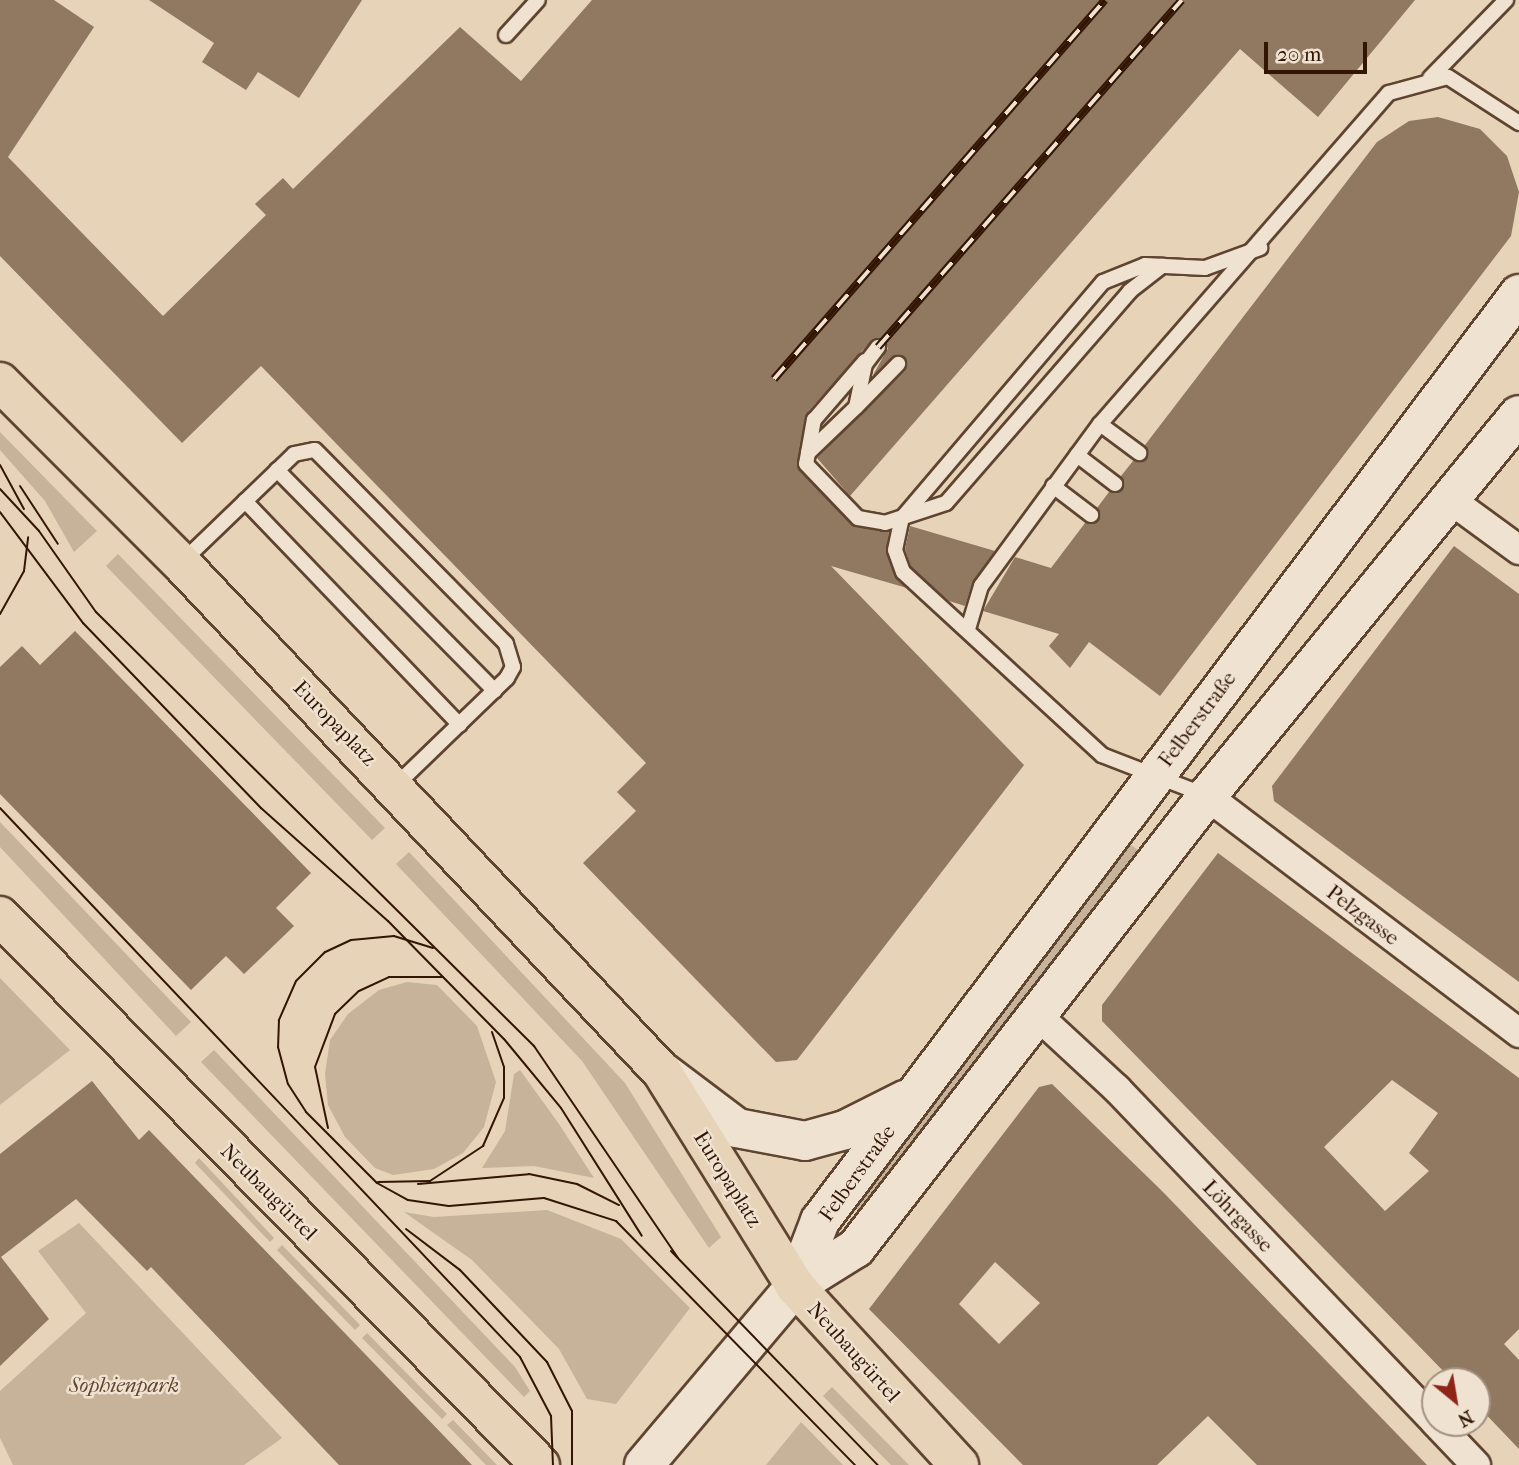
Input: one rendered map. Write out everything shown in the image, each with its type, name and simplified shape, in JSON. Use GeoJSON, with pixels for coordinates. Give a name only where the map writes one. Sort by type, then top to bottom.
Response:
{"type":"FeatureCollection","features":[{"type":"Feature","properties":{"kind":"main road","name":"Felberstraße"},"geometry":{"type":"LineString","coordinates":[[794,1286],[820,1221],[1519,294]]}},
{"type":"Feature","properties":{"kind":"main road","name":"Europaplatz"},"geometry":{"type":"LineString","coordinates":[[0,382],[181,563],[395,786],[662,1072],[737,1128],[805,1141],[845,1130],[913,1096]]}},
{"type":"Feature","properties":{"kind":"main road","name":"Felberstraße"},"geometry":{"type":"LineString","coordinates":[[794,1286],[856,1248],[1207,796],[1448,498],[1519,415]]}},
{"type":"Feature","properties":{"kind":"main road","name":"Neubaugürtel"},"geometry":{"type":"LineString","coordinates":[[0,916],[540,1465]]}},
{"type":"Feature","properties":{"kind":"main road","name":"Europaplatz"},"geometry":{"type":"LineString","coordinates":[[662,1072],[794,1286]]}},
{"type":"Feature","properties":{"kind":"main road","name":"Neubaugürtel"},"geometry":{"type":"LineString","coordinates":[[644,1465],[794,1286],[960,1465]]}},
{"type":"Feature","properties":{"kind":"street"},"geometry":{"type":"LineString","coordinates":[[1448,498],[1519,550]]}},
{"type":"Feature","properties":{"kind":"street","name":"Pelzgasse"},"geometry":{"type":"LineString","coordinates":[[1207,796],[1519,1033]]}},
{"type":"Feature","properties":{"kind":"street","name":"Löhrgasse"},"geometry":{"type":"LineString","coordinates":[[1037,1015],[1117,1089],[1421,1406]]}},
{"type":"Feature","properties":{"kind":"street","name":"Löhrgasse"},"geometry":{"type":"LineString","coordinates":[[1450,1437],[1476,1465]]}},
{"type":"Feature","properties":{"kind":"lane"},"geometry":{"type":"LineString","coordinates":[[506,35],[538,0]]}},
{"type":"Feature","properties":{"kind":"lane"},"geometry":{"type":"LineString","coordinates":[[1430,78],[1506,0]]}},
{"type":"Feature","properties":{"kind":"lane"},"geometry":{"type":"LineString","coordinates":[[968,629],[981,586],[1100,424],[1260,248],[1371,111],[1389,93],[1430,78],[1461,81],[1519,123]]}},
{"type":"Feature","properties":{"kind":"lane"},"geometry":{"type":"LineString","coordinates":[[1207,796],[1158,772],[1102,755],[903,572],[895,550],[902,518],[1103,282],[1122,270],[1162,266],[1205,268],[1260,248]]}},
{"type":"Feature","properties":{"kind":"lane"},"geometry":{"type":"LineString","coordinates":[[856,407],[865,363],[878,347],[827,404],[811,428],[808,453],[812,475],[858,518],[885,523],[946,503],[1130,291],[1162,266]]}},
{"type":"Feature","properties":{"kind":"lane"},"geometry":{"type":"LineString","coordinates":[[808,453],[898,364]]}},
{"type":"Feature","properties":{"kind":"lane"},"geometry":{"type":"LineString","coordinates":[[1100,424],[1139,453]]}},
{"type":"Feature","properties":{"kind":"lane"},"geometry":{"type":"LineString","coordinates":[[181,563],[277,470],[305,449],[325,455],[512,655],[513,667],[495,691],[395,786]]}},
{"type":"Feature","properties":{"kind":"lane"},"geometry":{"type":"LineString","coordinates":[[1077,455],[1115,484]]}},
{"type":"Feature","properties":{"kind":"lane"},"geometry":{"type":"LineString","coordinates":[[277,470],[495,691]]}},
{"type":"Feature","properties":{"kind":"lane"},"geometry":{"type":"LineString","coordinates":[[1053,486],[1091,515]]}},
{"type":"Feature","properties":{"kind":"lane"},"geometry":{"type":"LineString","coordinates":[[245,502],[460,725]]}},
{"type":"Feature","properties":{"kind":"green space"},"geometry":{"type":"Polygon","coordinates":[[[0,432],[97,531],[74,552],[45,501],[0,450],[0,432]]]}},
{"type":"Feature","properties":{"kind":"green space"},"geometry":{"type":"Polygon","coordinates":[[[118,554],[385,828],[372,840],[106,566],[118,554]]]}},
{"type":"Feature","properties":{"kind":"green space"},"geometry":{"type":"Polygon","coordinates":[[[0,822],[191,1022],[176,1036],[0,847],[0,822]]]}},
{"type":"Feature","properties":{"kind":"green space"},"geometry":{"type":"Polygon","coordinates":[[[1130,844],[1142,853],[864,1214],[851,1205],[1130,844]]]}},
{"type":"Feature","properties":{"kind":"green space"},"geometry":{"type":"Polygon","coordinates":[[[409,852],[625,1083],[721,1237],[709,1248],[582,1061],[396,864],[409,852]]]}},
{"type":"Feature","properties":{"kind":"green space"},"geometry":{"type":"Polygon","coordinates":[[[0,978],[70,1050],[0,1105],[0,978]]]}},
{"type":"Feature","properties":{"kind":"green space"},"geometry":{"type":"Polygon","coordinates":[[[407,982],[437,985],[477,1026],[496,1082],[484,1127],[463,1153],[434,1169],[393,1175],[375,1168],[345,1137],[328,1105],[325,1074],[330,1040],[348,1014],[379,990],[407,982]]]}},
{"type":"Feature","properties":{"kind":"green space"},"geometry":{"type":"Polygon","coordinates":[[[214,1050],[515,1367],[530,1391],[524,1397],[201,1062],[214,1050]]]}},
{"type":"Feature","properties":{"kind":"green space"},"geometry":{"type":"Polygon","coordinates":[[[520,1070],[594,1178],[534,1166],[482,1168],[505,1131],[514,1074],[520,1070]]]}},
{"type":"Feature","properties":{"kind":"green space"},"geometry":{"type":"Polygon","coordinates":[[[199,1158],[274,1238],[270,1242],[195,1163],[199,1158]]]}},
{"type":"Feature","properties":{"kind":"green space"},"geometry":{"type":"Polygon","coordinates":[[[547,1210],[621,1239],[690,1308],[616,1404],[587,1399],[559,1349],[525,1314],[472,1260],[404,1212],[434,1217],[547,1210]]]}},
{"type":"Feature","properties":{"kind":"green space","name":"Sophienpark"},"geometry":{"type":"Polygon","coordinates":[[[79,1223],[282,1438],[244,1465],[13,1465],[0,1438],[0,1391],[86,1313],[38,1251],[79,1223]]]}},
{"type":"Feature","properties":{"kind":"green space"},"geometry":{"type":"Polygon","coordinates":[[[282,1245],[360,1325],[355,1330],[277,1250],[282,1245]]]}},
{"type":"Feature","properties":{"kind":"green space"},"geometry":{"type":"Polygon","coordinates":[[[367,1333],[447,1414],[442,1419],[362,1338],[367,1333]]]}},
{"type":"Feature","properties":{"kind":"green space"},"geometry":{"type":"Polygon","coordinates":[[[832,1387],[909,1465],[891,1465],[823,1396],[832,1387]]]}},
{"type":"Feature","properties":{"kind":"green space"},"geometry":{"type":"Polygon","coordinates":[[[453,1420],[497,1465],[486,1465],[447,1425],[453,1420]]]}},
{"type":"Feature","properties":{"kind":"green space"},"geometry":{"type":"Polygon","coordinates":[[[801,1422],[843,1465],[766,1465],[801,1422]]]}},
{"type":"Feature","properties":{"kind":"building"},"geometry":{"type":"Polygon","coordinates":[[[0,0],[54,0],[94,27],[8,157],[163,316],[266,215],[255,204],[283,178],[293,189],[460,27],[521,81],[592,0],[1415,0],[1318,117],[1240,49],[850,496],[817,458],[905,371],[907,361],[895,355],[872,377],[888,348],[874,338],[806,414],[797,467],[852,525],[889,532],[886,553],[907,588],[831,566],[1024,765],[797,1060],[776,1062],[583,863],[636,811],[617,792],[646,763],[261,366],[182,443],[0,256],[0,0]]]}},
{"type":"Feature","properties":{"kind":"building"},"geometry":{"type":"Polygon","coordinates":[[[149,0],[362,0],[299,98],[258,72],[246,90],[202,62],[214,43],[149,0]]]}},
{"type":"Feature","properties":{"kind":"building"},"geometry":{"type":"Polygon","coordinates":[[[1438,117],[1480,129],[1507,156],[1519,192],[1511,236],[1160,696],[1089,642],[1070,668],[1049,646],[1059,634],[983,611],[1015,557],[1051,568],[1085,523],[1098,521],[1097,508],[1109,492],[1122,490],[1121,476],[1133,461],[1146,459],[1145,445],[1377,142],[1409,121],[1438,117]]]}},
{"type":"Feature","properties":{"kind":"building"},"geometry":{"type":"Polygon","coordinates":[[[910,526],[995,551],[973,581],[965,606],[949,601],[911,567],[905,549],[910,526]]]}},
{"type":"Feature","properties":{"kind":"building"},"geometry":{"type":"Polygon","coordinates":[[[1454,546],[1519,594],[1519,982],[1274,801],[1272,786],[1454,546]]]}},
{"type":"Feature","properties":{"kind":"building"},"geometry":{"type":"Polygon","coordinates":[[[75,631],[311,873],[276,908],[294,926],[244,974],[226,956],[191,990],[0,794],[0,667],[22,646],[40,665],[75,631]]]}},
{"type":"Feature","properties":{"kind":"building"},"geometry":{"type":"Polygon","coordinates":[[[1218,853],[1519,1078],[1519,1329],[1504,1344],[1519,1360],[1519,1449],[1491,1420],[1491,1367],[1439,1367],[1102,1021],[1102,1005],[1218,853]],[[1392,1080],[1324,1147],[1385,1211],[1429,1171],[1409,1153],[1438,1113],[1392,1080]]]}},
{"type":"Feature","properties":{"kind":"building"},"geometry":{"type":"Polygon","coordinates":[[[92,1081],[139,1140],[149,1130],[472,1465],[339,1465],[151,1267],[147,1271],[76,1199],[1,1257],[49,1319],[0,1366],[0,1154],[92,1081]]]}},
{"type":"Feature","properties":{"kind":"building"},"geometry":{"type":"Polygon","coordinates":[[[1052,1084],[1162,1191],[1427,1465],[1257,1465],[1208,1416],[1157,1465],[1023,1465],[869,1309],[1039,1087],[1052,1084]],[[995,1262],[959,1304],[999,1344],[1040,1303],[995,1262]]]}},
{"type":"Feature","properties":{"kind":"tram line"},"geometry":{"type":"LineString","coordinates":[[0,465],[24,509]]}},
{"type":"Feature","properties":{"kind":"tram line"},"geometry":{"type":"LineString","coordinates":[[20,486],[58,544]]}},
{"type":"Feature","properties":{"kind":"tram line"},"geometry":{"type":"LineString","coordinates":[[0,489],[39,531],[96,612],[534,1046],[678,1258]]}},
{"type":"Feature","properties":{"kind":"tram line"},"geometry":{"type":"LineString","coordinates":[[0,512],[83,623],[261,808],[388,921],[504,1039],[561,1108],[642,1236]]}},
{"type":"Feature","properties":{"kind":"tram line"},"geometry":{"type":"LineString","coordinates":[[0,614],[24,571],[28,537]]}},
{"type":"Feature","properties":{"kind":"tram line"},"geometry":{"type":"LineString","coordinates":[[0,808],[520,1357],[551,1416],[553,1465]]}},
{"type":"Feature","properties":{"kind":"tram line"},"geometry":{"type":"LineString","coordinates":[[433,948],[394,936],[351,940],[325,952],[296,981],[279,1020],[278,1047],[288,1084],[306,1112],[377,1183],[408,1200],[449,1206],[544,1198],[616,1221],[855,1465]]}},
{"type":"Feature","properties":{"kind":"tram line"},"geometry":{"type":"LineString","coordinates":[[328,1128],[315,1067],[335,1014],[359,991],[389,977],[443,977]]}},
{"type":"Feature","properties":{"kind":"tram line"},"geometry":{"type":"LineString","coordinates":[[378,1182],[430,1181],[483,1146],[504,1098],[504,1067],[492,1032]]}},
{"type":"Feature","properties":{"kind":"tram line"},"geometry":{"type":"LineString","coordinates":[[418,1184],[529,1174],[577,1184],[619,1205]]}},
{"type":"Feature","properties":{"kind":"tram line"},"geometry":{"type":"LineString","coordinates":[[406,1229],[460,1270],[547,1362],[572,1411],[572,1465]]}},
{"type":"Feature","properties":{"kind":"tram line"},"geometry":{"type":"LineString","coordinates":[[671,1251],[878,1465]]}},
{"type":"Feature","properties":{"kind":"railway"},"geometry":{"type":"LineString","coordinates":[[774,379],[1105,0]]}},
{"type":"Feature","properties":{"kind":"railway"},"geometry":{"type":"LineString","coordinates":[[878,347],[1182,0]]}}]}
